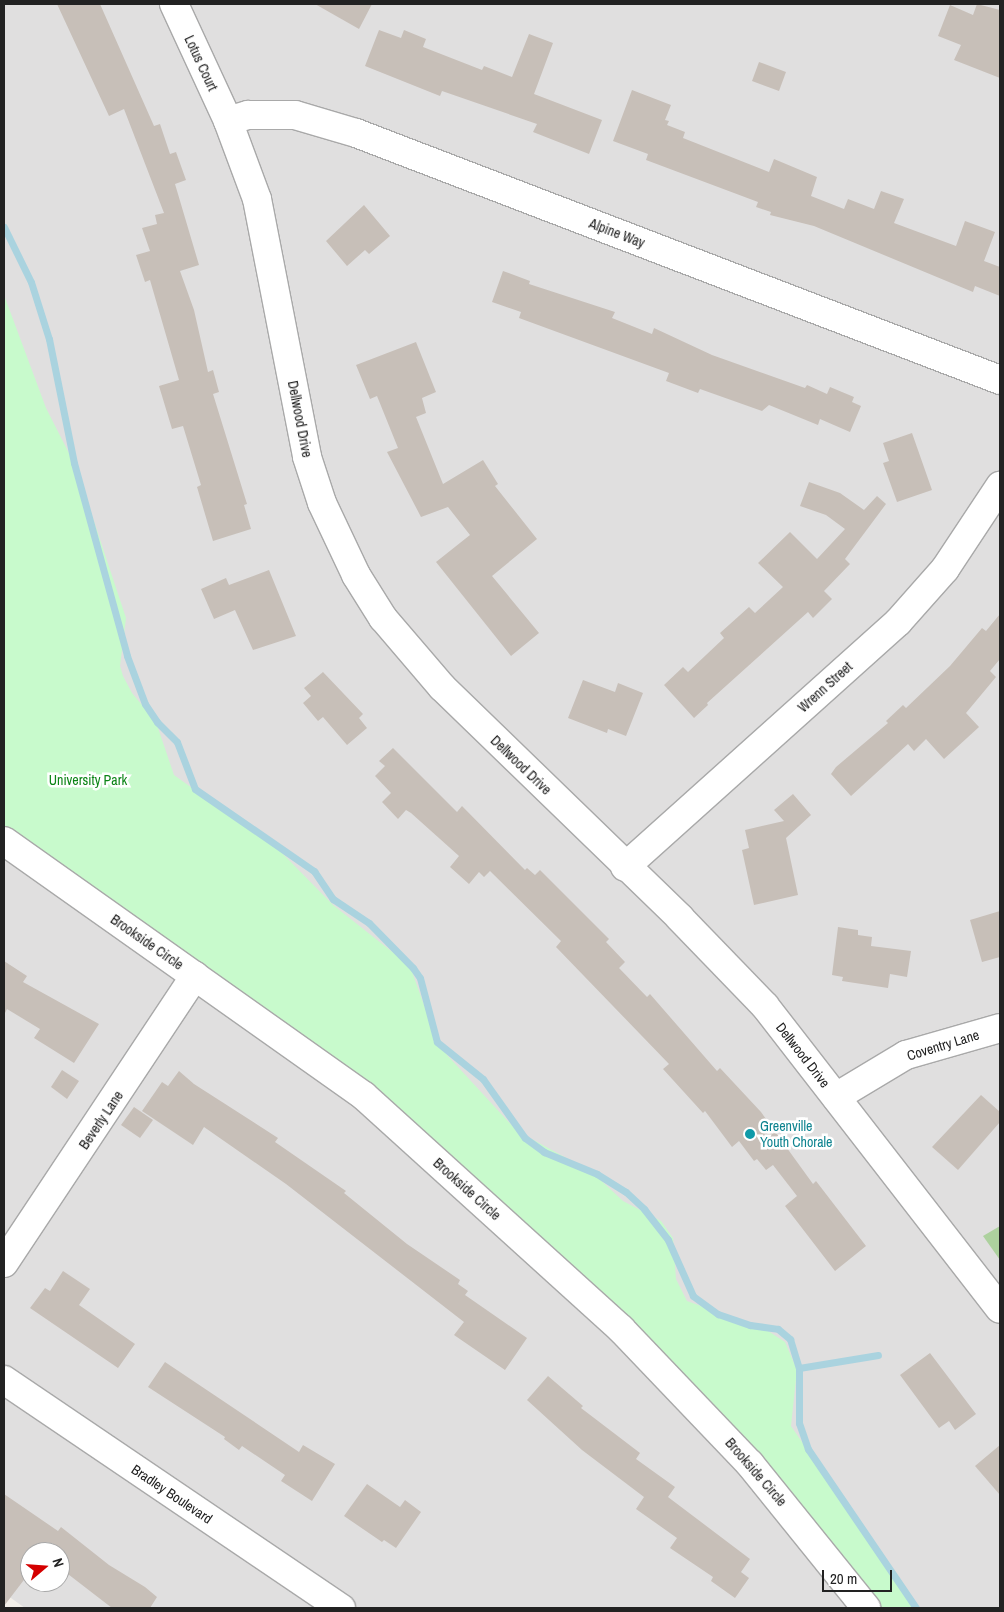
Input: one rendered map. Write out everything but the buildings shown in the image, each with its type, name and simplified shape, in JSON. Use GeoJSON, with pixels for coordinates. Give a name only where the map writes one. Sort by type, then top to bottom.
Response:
{"type":"FeatureCollection","features":[{"type":"Feature","properties":{"kind":"street","name":"Lotus Court"},"geometry":{"type":"LineString","coordinates":[[174,4],[228,122]]}},
{"type":"Feature","properties":{"kind":"street","name":"Alpine Way"},"geometry":{"type":"LineString","coordinates":[[228,122],[248,115],[295,115],[356,133],[1000,380]]}},
{"type":"Feature","properties":{"kind":"street","name":"Dellwood Drive"},"geometry":{"type":"LineString","coordinates":[[228,122],[258,199],[307,457],[334,535],[383,618],[430,674],[765,1006],[1000,1309]]}},
{"type":"Feature","properties":{"kind":"street","name":"Wrenn Street"},"geometry":{"type":"LineString","coordinates":[[625,867],[898,622],[945,569],[1000,486]]}},
{"type":"Feature","properties":{"kind":"street","name":"Brookside Circle"},"geometry":{"type":"LineString","coordinates":[[4,841],[364,1096],[621,1329],[750,1464],[866,1608]]}},
{"type":"Feature","properties":{"kind":"street","name":"Beverly Lane"},"geometry":{"type":"LineString","coordinates":[[4,1263],[195,976]]}},
{"type":"Feature","properties":{"kind":"street","name":"Coventry Lane"},"geometry":{"type":"LineString","coordinates":[[836,1096],[906,1055],[1000,1028]]}},
{"type":"Feature","properties":{"kind":"street","name":"Bradley Boulevard"},"geometry":{"type":"LineString","coordinates":[[4,1380],[341,1608]]}},
{"type":"Feature","properties":{"kind":"shaded area"},"geometry":{"type":"Polygon","coordinates":[[[4,4],[1000,4],[1000,1608],[25,1608],[4,1593],[4,4]]]}},
{"type":"Feature","properties":{"kind":"green space","name":"University Park"},"geometry":{"type":"Polygon","coordinates":[[[4,295],[46,408],[76,467],[126,618],[120,666],[123,676],[132,693],[156,722],[174,775],[281,852],[333,905],[410,966],[434,1033],[447,1055],[517,1131],[592,1172],[623,1201],[661,1221],[673,1238],[676,1279],[687,1301],[765,1329],[785,1342],[797,1370],[791,1426],[916,1608],[878,1608],[643,1335],[68,870],[4,826],[4,295]]]}},
{"type":"Feature","properties":{"kind":"green space"},"geometry":{"type":"Polygon","coordinates":[[[1000,1226],[1000,1260],[983,1236],[1000,1226]]]}},
{"type":"Feature","properties":{"kind":"waterway"},"geometry":{"type":"LineString","coordinates":[[4,227],[31,282],[49,339],[74,463],[127,656],[145,704],[157,722],[177,742],[195,789],[314,871],[333,899],[369,923],[413,968],[420,978],[437,1042],[483,1079],[525,1138],[544,1152],[597,1174],[626,1192],[644,1209],[668,1240],[693,1296],[718,1314],[750,1325],[778,1329],[790,1339],[799,1368],[799,1423],[808,1449],[916,1608]]}},
{"type":"Feature","properties":{"kind":"waterway"},"geometry":{"type":"LineString","coordinates":[[799,1368],[878,1355]]}},
{"type":"Feature","properties":{"kind":"place","name":"Greenville Youth Chorale"},"geometry":{"type":"Point","coordinates":[750,1134]}}]}
